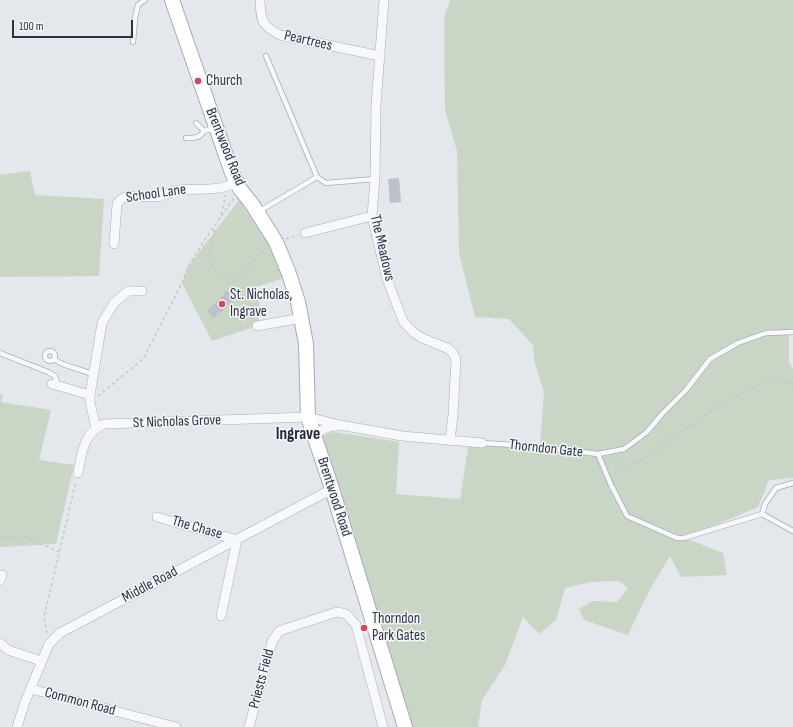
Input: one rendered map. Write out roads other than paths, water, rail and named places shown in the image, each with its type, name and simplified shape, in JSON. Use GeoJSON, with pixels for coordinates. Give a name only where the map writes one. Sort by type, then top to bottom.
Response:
{"type":"FeatureCollection","features":[{"type":"Feature","properties":{"kind":"main road","name":"Brentwood Road"},"geometry":{"type":"LineString","coordinates":[[172,0],[210,129],[232,173],[234,186],[257,212],[275,240],[288,271],[298,302],[306,344],[308,417],[332,489],[405,727]]}},
{"type":"Feature","properties":{"kind":"street","name":"Peartrees"},"geometry":{"type":"LineString","coordinates":[[260,0],[260,16],[268,29],[280,35],[380,56]]}},
{"type":"Feature","properties":{"kind":"street","name":"The Meadows"},"geometry":{"type":"LineString","coordinates":[[384,0],[376,105],[375,179],[372,216],[387,279],[403,322],[413,332],[422,338],[447,348],[453,353],[456,360],[450,441]]}},
{"type":"Feature","properties":{"kind":"street","name":"School Lane"},"geometry":{"type":"LineString","coordinates":[[114,244],[117,204],[120,199],[126,196],[156,197],[177,190],[234,186]]}},
{"type":"Feature","properties":{"kind":"street"},"geometry":{"type":"LineString","coordinates":[[305,233],[372,216]]}},
{"type":"Feature","properties":{"kind":"street"},"geometry":{"type":"LineString","coordinates":[[78,473],[84,446],[89,435],[96,428],[90,402],[90,395],[102,323],[114,303],[128,291],[142,291]]}},
{"type":"Feature","properties":{"kind":"street"},"geometry":{"type":"LineString","coordinates":[[257,326],[302,318]]}},
{"type":"Feature","properties":{"kind":"street"},"geometry":{"type":"LineString","coordinates":[[55,385],[90,395]]}},
{"type":"Feature","properties":{"kind":"street","name":"Thorndon Gate"},"geometry":{"type":"LineString","coordinates":[[308,417],[340,426],[402,436],[482,443]]}},
{"type":"Feature","properties":{"kind":"street","name":"St Nicholas Grove"},"geometry":{"type":"LineString","coordinates":[[96,428],[104,424],[308,417]]}},
{"type":"Feature","properties":{"kind":"street"},"geometry":{"type":"LineString","coordinates":[[314,436],[328,426],[340,426]]}},
{"type":"Feature","properties":{"kind":"street","name":"Middle Road"},"geometry":{"type":"LineString","coordinates":[[17,727],[49,644],[60,632],[332,489]]}},
{"type":"Feature","properties":{"kind":"street","name":"The Chase"},"geometry":{"type":"LineString","coordinates":[[157,517],[237,540]]}},
{"type":"Feature","properties":{"kind":"street"},"geometry":{"type":"LineString","coordinates":[[221,616],[237,540]]}},
{"type":"Feature","properties":{"kind":"street","name":"Priests Field"},"geometry":{"type":"LineString","coordinates":[[249,727],[272,642],[279,631],[337,612],[346,614],[356,625],[383,727]]}},
{"type":"Feature","properties":{"kind":"street"},"geometry":{"type":"LineString","coordinates":[[0,644],[8,650],[41,662]]}},
{"type":"Feature","properties":{"kind":"street","name":"Common Road"},"geometry":{"type":"LineString","coordinates":[[31,689],[176,727]]}},
{"type":"Feature","properties":{"kind":"lane"},"geometry":{"type":"LineString","coordinates":[[133,42],[135,18],[138,5],[145,0]]}},
{"type":"Feature","properties":{"kind":"lane"},"geometry":{"type":"LineString","coordinates":[[266,56],[317,177],[326,183],[375,179]]}},
{"type":"Feature","properties":{"kind":"lane"},"geometry":{"type":"LineString","coordinates":[[186,138],[201,136],[210,129],[196,123]]}},
{"type":"Feature","properties":{"kind":"lane"},"geometry":{"type":"LineString","coordinates":[[257,212],[317,177]]}},
{"type":"Feature","properties":{"kind":"lane"},"geometry":{"type":"LineString","coordinates":[[598,454],[624,449],[647,432],[662,414],[686,390],[710,359],[738,343],[766,333],[793,332]]}},
{"type":"Feature","properties":{"kind":"lane"},"geometry":{"type":"LineString","coordinates":[[0,353],[55,376],[55,385]]}},
{"type":"Feature","properties":{"kind":"lane"},"geometry":{"type":"LineString","coordinates":[[54,359],[61,364],[94,375]]}},
{"type":"Feature","properties":{"kind":"lane","name":"Thorndon Gate"},"geometry":{"type":"LineString","coordinates":[[482,443],[533,446],[598,454],[611,486],[628,516],[677,538],[684,538],[762,514]]}},
{"type":"Feature","properties":{"kind":"lane"},"geometry":{"type":"LineString","coordinates":[[793,483],[776,488],[765,504],[762,514],[793,531]]}},
{"type":"Feature","properties":{"kind":"place","name":"Church"},"geometry":{"type":"Point","coordinates":[198,81]}},
{"type":"Feature","properties":{"kind":"place","name":"St. Nicholas, Ingrave"},"geometry":{"type":"Point","coordinates":[222,304]}},
{"type":"Feature","properties":{"kind":"place","name":"Thorndon Park Gates"},"geometry":{"type":"Point","coordinates":[364,628]}},
{"type":"Feature","properties":{"kind":"district","name":"Ingrave"},"geometry":{"type":"Point","coordinates":[298,435]}}]}
